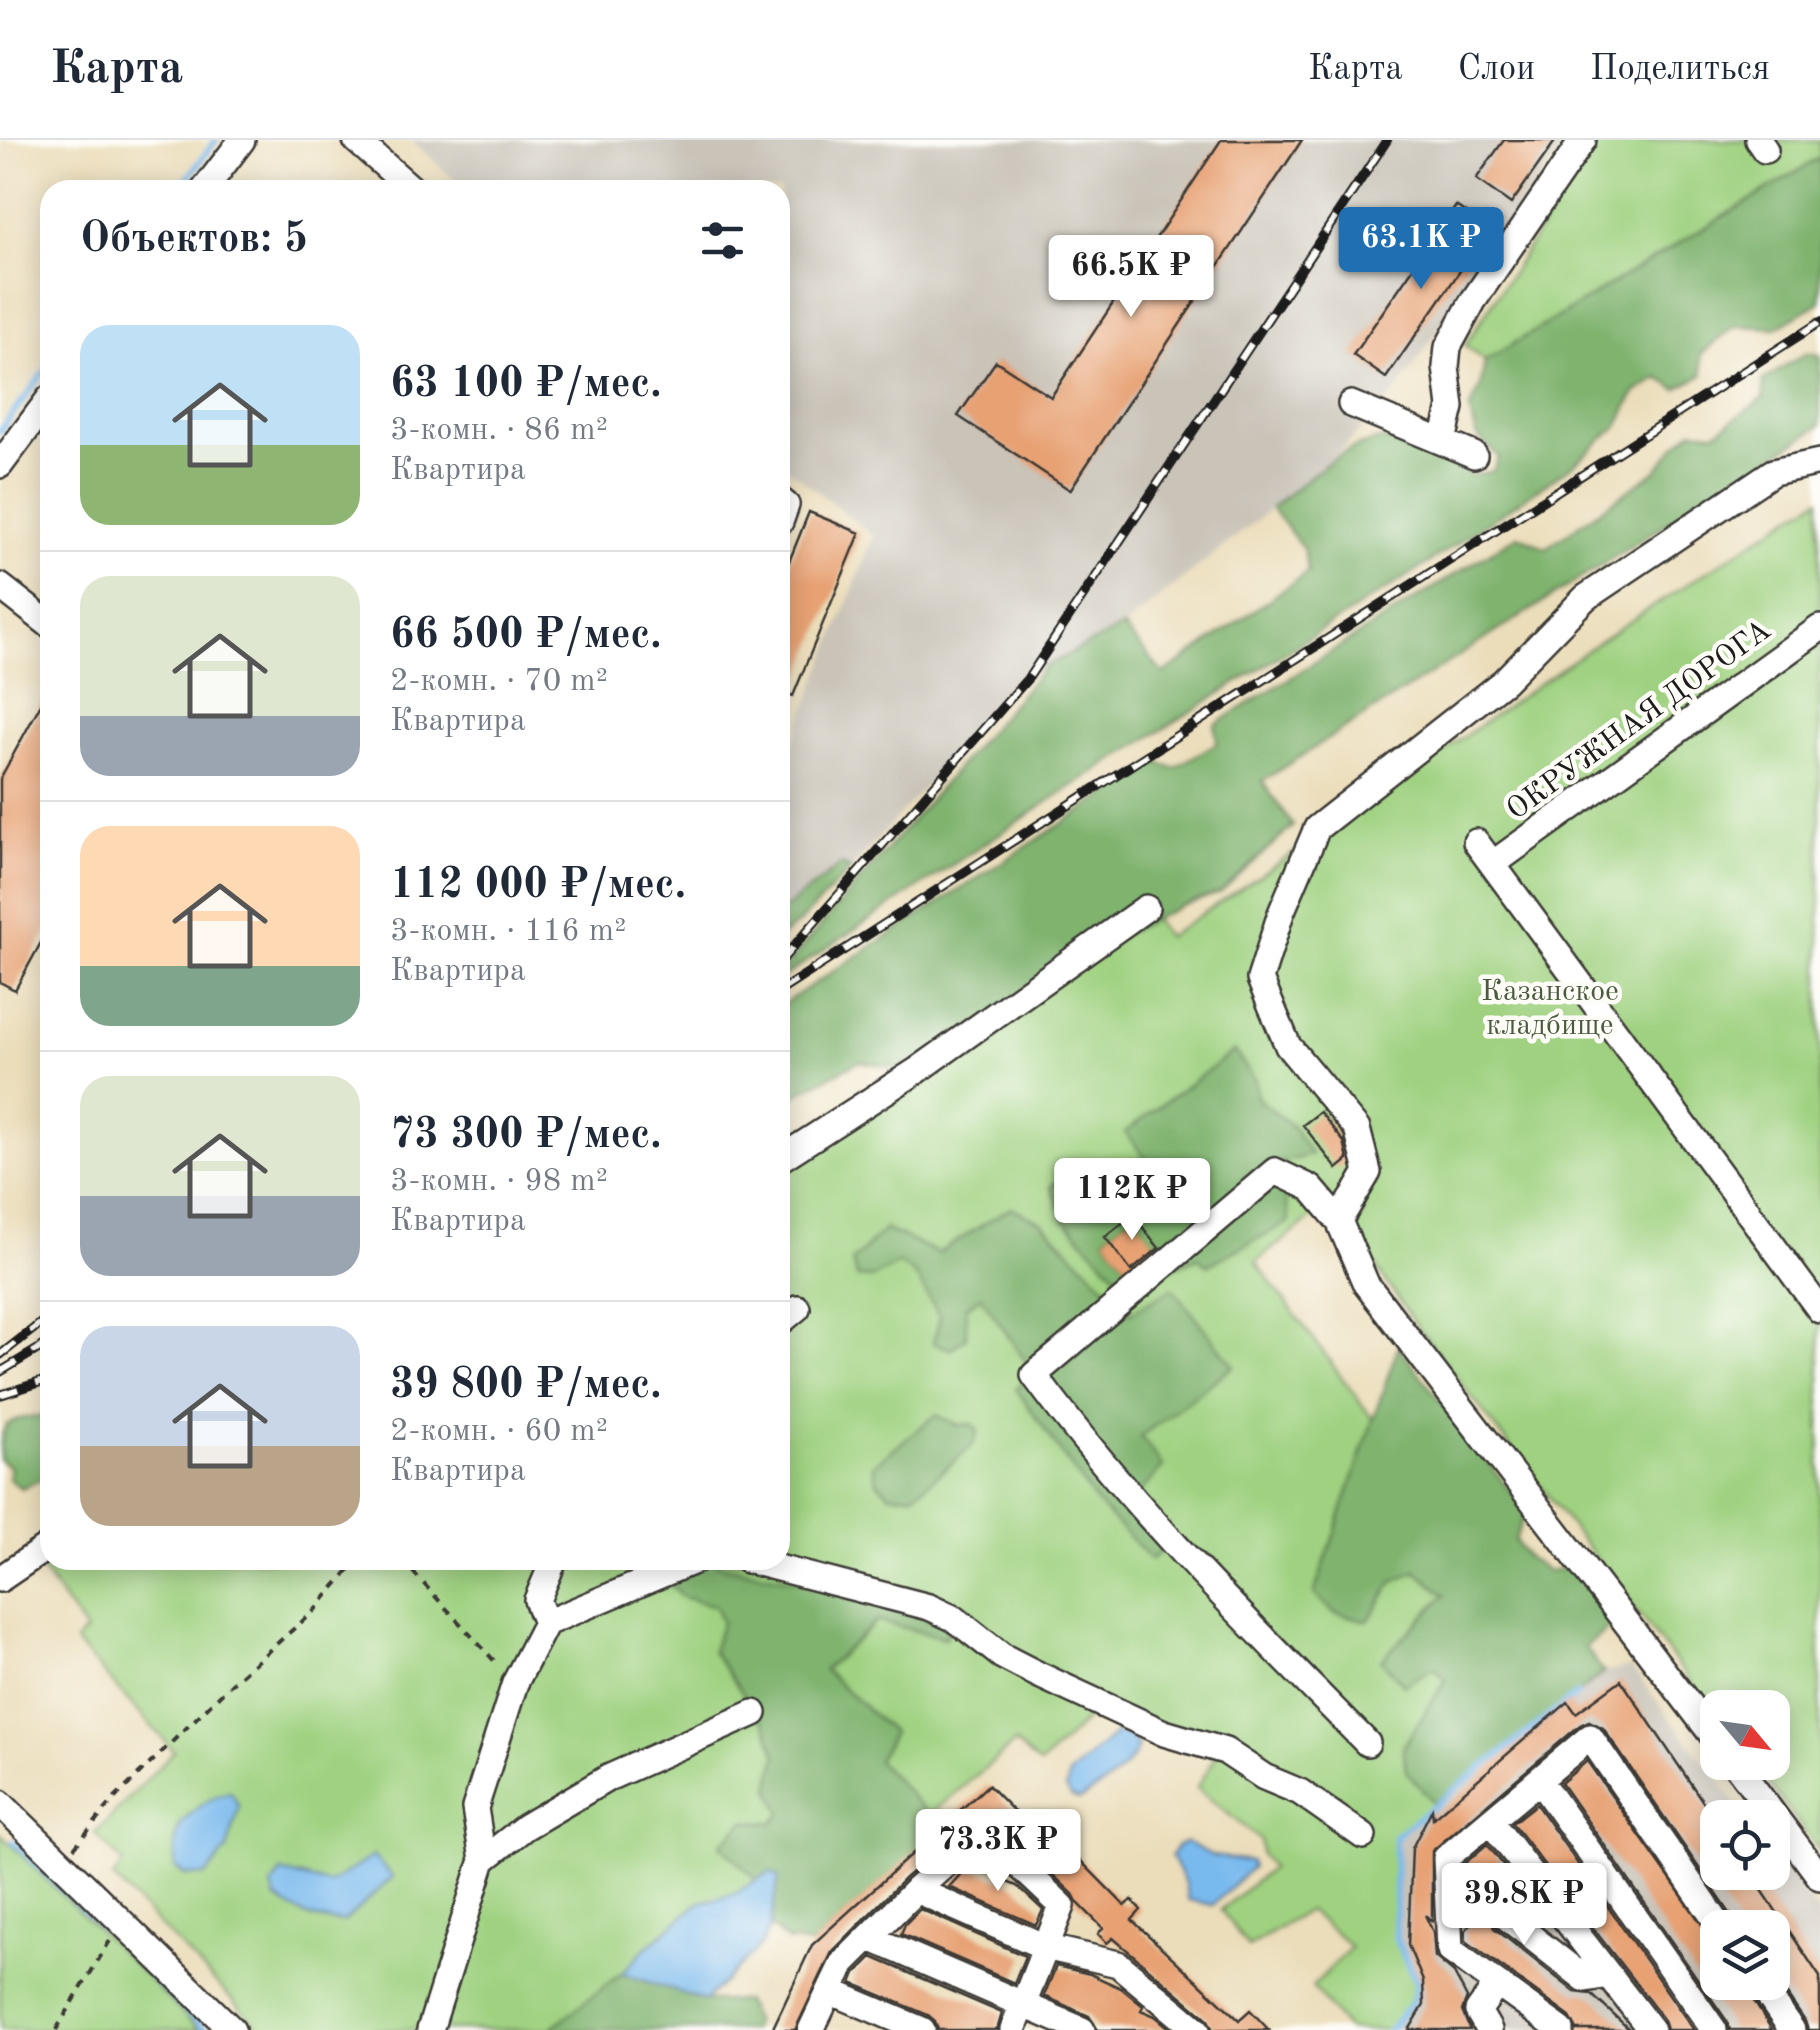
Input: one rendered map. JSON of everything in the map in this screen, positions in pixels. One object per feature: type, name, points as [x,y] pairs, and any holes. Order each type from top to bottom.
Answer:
[{"type":"street","points":[[212,180],[242,140]]},
{"type":"street","points":[[356,140],[402,180]]},
{"type":"street","points":[[1443,441],[1451,406],[1446,368],[1448,346],[1473,301],[1583,140]]},
{"type":"street","points":[[1351,404],[1474,455]]},
{"type":"street","points":[[0,465],[40,411]]},
{"type":"street","points":[[1339,1221],[1368,1172],[1356,1129],[1288,1046],[1260,978],[1281,913],[1317,828],[1504,681],[1585,598],[1774,472],[1820,462]]},
{"type":"street","points":[[0,586],[40,617]]},
{"type":"street","name":"ОКРУЖНАЯ ДОРОГА","points":[[1494,863],[1820,628]]},
{"type":"street","points":[[1476,842],[1820,1310]]},
{"type":"street","points":[[790,1152],[948,1049],[1146,908]]},
{"type":"street","points":[[1367,1743],[1138,1506],[1087,1448],[1034,1375],[1275,1171],[1311,1188],[1339,1221],[1366,1284],[1700,1719]]},
{"type":"street","points":[[0,1579],[40,1551]]},
{"type":"street","points":[[546,1623],[537,1600],[550,1570]]},
{"type":"street","points":[[430,2030],[483,1860],[475,1808],[515,1683],[532,1643],[546,1623],[672,1570]]},
{"type":"street","points":[[787,1570],[929,1606],[955,1620],[1002,1656],[1039,1675],[1164,1732],[1225,1750],[1264,1776],[1300,1792],[1363,1836]]},
{"type":"street","points":[[483,1860],[526,1827],[608,1778],[754,1713]]},
{"type":"street","points":[[1561,2030],[1450,1950],[1446,1858],[1590,1737],[1710,1910]]},
{"type":"street","points":[[1539,1780],[1714,2030]]},
{"type":"street","points":[[1747,1780],[1820,1877]]},
{"type":"street","points":[[0,1802],[232,2030]]},
{"type":"street","points":[[1490,1820],[1651,2030]]},
{"type":"street","points":[[811,2030],[843,1964],[916,1890],[983,1832],[1062,1906],[1013,2030]]},
{"type":"street","points":[[1535,1879],[1505,1916],[1585,1979],[1608,1975]]},
{"type":"street","points":[[916,1890],[1045,1947],[1118,1964],[1196,2030]]},
{"type":"street","points":[[870,1938],[1082,2030]]},
{"type":"street","points":[[1488,2030],[1478,2011],[1496,1986]]},
{"type":"street","points":[[830,1990],[922,2030]]},
{"type":"street","points":[[1771,2000],[1792,2030]]},
{"type":"path","points":[[62,1863],[115,1798],[232,1683],[314,1611],[349,1570]]},
{"type":"path","points":[[411,1570],[515,1683]]},
{"type":"path","points":[[56,2030],[122,1922]]},
{"type":"shaded area","points":[[411,140],[1567,140],[1397,391],[1333,459],[1123,627],[1022,678],[851,869],[841,865],[790,904],[790,750],[874,536],[790,470],[790,180],[455,180]]},
{"type":"shaded area","points":[[1631,1667],[1700,1757],[1700,1780],[1718,1780],[1733,1800],[1700,1800],[1700,1890],[1790,1890],[1790,1874],[1820,1914],[1820,2030],[1389,2030],[1413,2002],[1416,1983],[1396,1940],[1395,1836],[1604,1673]]},
{"type":"green space","points":[[1598,140],[1820,140],[1820,158],[1485,361],[1465,345]]},
{"type":"green space","points":[[1820,158],[1820,302],[1776,328],[1735,326],[1701,354],[1703,375],[1677,389],[1659,378],[1635,393],[1618,426],[1573,465],[1425,565],[1069,788],[790,972],[790,961],[1044,667],[1123,627],[1164,674],[1308,572],[1303,548],[1271,508],[1329,462],[1370,442],[1392,439],[1416,441],[1442,450],[1470,476],[1493,471],[1499,457],[1478,437],[1469,410],[1480,389],[1485,361]]},
{"type":"green space","points":[[1806,353],[1820,355],[1820,426],[1262,781],[1293,826],[1220,893],[1181,906],[1097,947],[926,1063],[897,1068],[859,1061],[790,1098],[790,1000],[1157,762],[1174,768],[1217,743],[1215,725],[1518,535],[1546,548],[1657,470],[1693,430],[1716,432],[1764,398],[1763,381]]},
{"type":"green space","name":"Казанское кладбище","points":[[1820,498],[1820,1852],[1790,1812],[1790,1800],[1781,1800],[1766,1780],[1790,1780],[1790,1690],[1700,1690],[1700,1694],[1411,1318],[1349,1228],[1364,1214],[1347,1190],[1256,1262],[1577,1694],[1395,1836],[1396,1940],[1417,1983],[1413,2001],[1389,2030],[1348,2030],[1312,1987],[1351,1947],[1308,1910],[1248,1947],[1221,1910],[1271,1868],[1261,1855],[1260,1840],[1197,1788],[1216,1756],[1098,1708],[1040,1765],[1015,1743],[800,1923],[779,1877],[770,1872],[734,1894],[699,1903],[622,1973],[549,2030],[262,2030],[113,1878],[123,1863],[95,1834],[174,1751],[75,1642],[86,1632],[42,1570],[790,1570],[790,1162],[1150,915],[1167,937],[1368,804],[1600,641]]},
{"type":"green space","points":[[841,865],[851,869],[790,930],[790,904]]},
{"type":"green space","points":[[1234,1051],[1255,1080],[1258,1099],[1293,1127],[1311,1155],[1280,1163],[1289,1222],[1208,1265],[1197,1257],[1173,1268],[1132,1215],[1105,1237],[1136,1277],[1124,1283],[1064,1219],[1051,1186],[1087,1162],[1113,1193],[1143,1195],[1163,1181],[1125,1132]]},
{"type":"green space","points":[[1011,1207],[1042,1222],[1131,1312],[1173,1288],[1234,1366],[1141,1436],[1163,1467],[1129,1504],[1168,1545],[1151,1560],[1095,1501],[1016,1389],[1033,1372],[981,1296],[966,1307],[966,1338],[950,1349],[933,1343],[940,1317],[916,1276],[899,1264],[872,1278],[857,1277],[852,1262],[885,1229],[938,1253]]},
{"type":"green space","points":[[1398,1346],[1526,1511],[1515,1540],[1527,1558],[1548,1571],[1571,1567],[1615,1623],[1585,1647],[1604,1673],[1434,1803],[1406,1771],[1403,1747],[1446,1680],[1434,1668],[1404,1685],[1381,1660],[1445,1595],[1416,1571],[1393,1582],[1368,1621],[1333,1612],[1314,1594]]},
{"type":"green space","points":[[936,1415],[957,1425],[973,1424],[978,1432],[972,1446],[914,1495],[890,1494],[877,1482],[873,1465]]},
{"type":"green space","points":[[40,1416],[40,1480],[21,1488],[9,1479],[9,1466],[0,1460],[5,1427],[17,1420]]},
{"type":"green space","points":[[658,1570],[743,1570],[799,1581],[949,1625],[945,1638],[877,1621],[824,1670],[893,1733],[877,1760],[943,1829],[812,1945],[787,1941],[770,1926],[779,1877],[770,1872],[757,1880],[720,1845],[745,1821],[772,1823],[782,1814],[770,1788],[777,1756],[766,1725],[712,1651],[722,1622],[715,1606],[682,1597]]},
{"type":"green space","points":[[0,1834],[200,2030],[0,2030]]},
{"type":"green space","points":[[622,1973],[705,2001],[745,2001],[754,2021],[752,2030],[549,2030]]},
{"type":"water","points":[[1117,1732],[1132,1738],[1138,1747],[1133,1756],[1097,1789],[1080,1800],[1071,1797],[1066,1789],[1069,1775]]},
{"type":"water","points":[[231,1792],[239,1807],[227,1850],[205,1876],[185,1875],[175,1868],[176,1838],[181,1825],[206,1803]]},
{"type":"water","points":[[1186,1842],[1213,1856],[1250,1861],[1252,1867],[1213,1905],[1188,1900],[1185,1883],[1171,1856],[1177,1846]]},
{"type":"water","points":[[373,1856],[393,1877],[344,1922],[308,1916],[275,1898],[272,1886],[281,1872],[329,1884]]},
{"type":"water","points":[[770,1872],[779,1877],[770,1926],[762,1944],[705,2001],[622,1973],[699,1903],[734,1894]]},
{"type":"building","points":[[1221,140],[1302,140],[1070,490],[958,416],[996,361],[1051,397]]},
{"type":"building","points":[[1504,140],[1556,140],[1511,204],[1476,179]]},
{"type":"building","points":[[1456,206],[1489,229],[1386,378],[1353,355]]},
{"type":"building","points":[[809,512],[860,533],[793,696],[790,695],[790,559]]},
{"type":"building","points":[[40,705],[40,944],[15,990],[0,982],[0,779]]},
{"type":"building","points":[[1320,1112],[1344,1142],[1348,1160],[1337,1169],[1303,1125]]},
{"type":"building","points":[[1133,1215],[1159,1248],[1131,1271],[1105,1237]]},
{"type":"building","points":[[1621,1680],[1702,1800],[1700,1869],[1603,1728],[1589,1721],[1580,1725],[1432,1851],[1432,1921],[1425,1915],[1433,1932],[1435,1957],[1454,1973],[1467,1998],[1462,2011],[1470,2030],[1409,2030],[1424,2005],[1423,1981],[1408,1945],[1412,1848],[1432,1809],[1433,1818],[1568,1702],[1576,1713]]},
{"type":"building","points":[[1587,1761],[1700,1921],[1700,1982],[1561,1783]]},
{"type":"building","points":[[988,1785],[1059,1857],[1068,1848],[1125,1906],[1132,1900],[1141,1910],[1132,1920],[1239,2020],[1250,2010],[1269,2030],[1213,2030],[1207,2018],[1113,1938],[1107,1943],[1098,1934],[1103,1928],[1073,1894],[994,1819],[980,1815],[905,1878],[832,1952],[795,2030],[772,2030],[812,1945]]},
{"type":"building","points":[[1536,1804],[1694,2030],[1667,2030],[1664,2020],[1512,1823]]},
{"type":"building","points":[[1487,1844],[1514,1879],[1489,1913],[1494,1928],[1575,1992],[1591,1994],[1630,2030],[1577,2030],[1570,2017],[1466,1941],[1465,1931],[1484,1908],[1463,1885],[1463,1865]]},
{"type":"building","points":[[968,1866],[1017,1886],[1043,1910],[1036,1925],[949,1887]]},
{"type":"building","points":[[1714,1890],[1762,1890],[1775,1910],[1728,1910]]},
{"type":"building","points":[[920,1909],[1025,1956],[1014,1983],[901,1934]]},
{"type":"building","points":[[1790,1932],[1820,1977],[1820,2030],[1808,2030],[1790,1999]]},
{"type":"building","points":[[872,1957],[1002,2013],[997,2030],[938,2030],[928,2015],[852,1983]]},
{"type":"building","points":[[1056,1966],[1090,1974],[1121,1988],[1143,2006],[1141,2010],[1172,2030],[1098,2030],[1089,2016],[1044,1996]]},
{"type":"building","points":[[1712,2000],[1753,2000],[1772,2030],[1730,2030]]},
{"type":"waterway","points":[[186,180],[216,140]]},
{"type":"waterway","points":[[0,431],[40,377]]},
{"type":"waterway","points":[[1389,2030],[1413,2001],[1417,1983],[1396,1940],[1395,1836],[1577,1694]]},
{"type":"waterway","points":[[13,1842],[103,1928]]},
{"type":"waterway","points":[[120,1945],[206,2030]]},
{"type":"railway","points":[[790,951],[1029,677],[1387,140]]},
{"type":"railway","points":[[790,985],[1820,322]]},
{"type":"railway","points":[[0,1355],[40,1324]]},
{"type":"railway","points":[[0,1372],[40,1348]]},
{"type":"railway","points":[[0,1395],[40,1382]]}]
